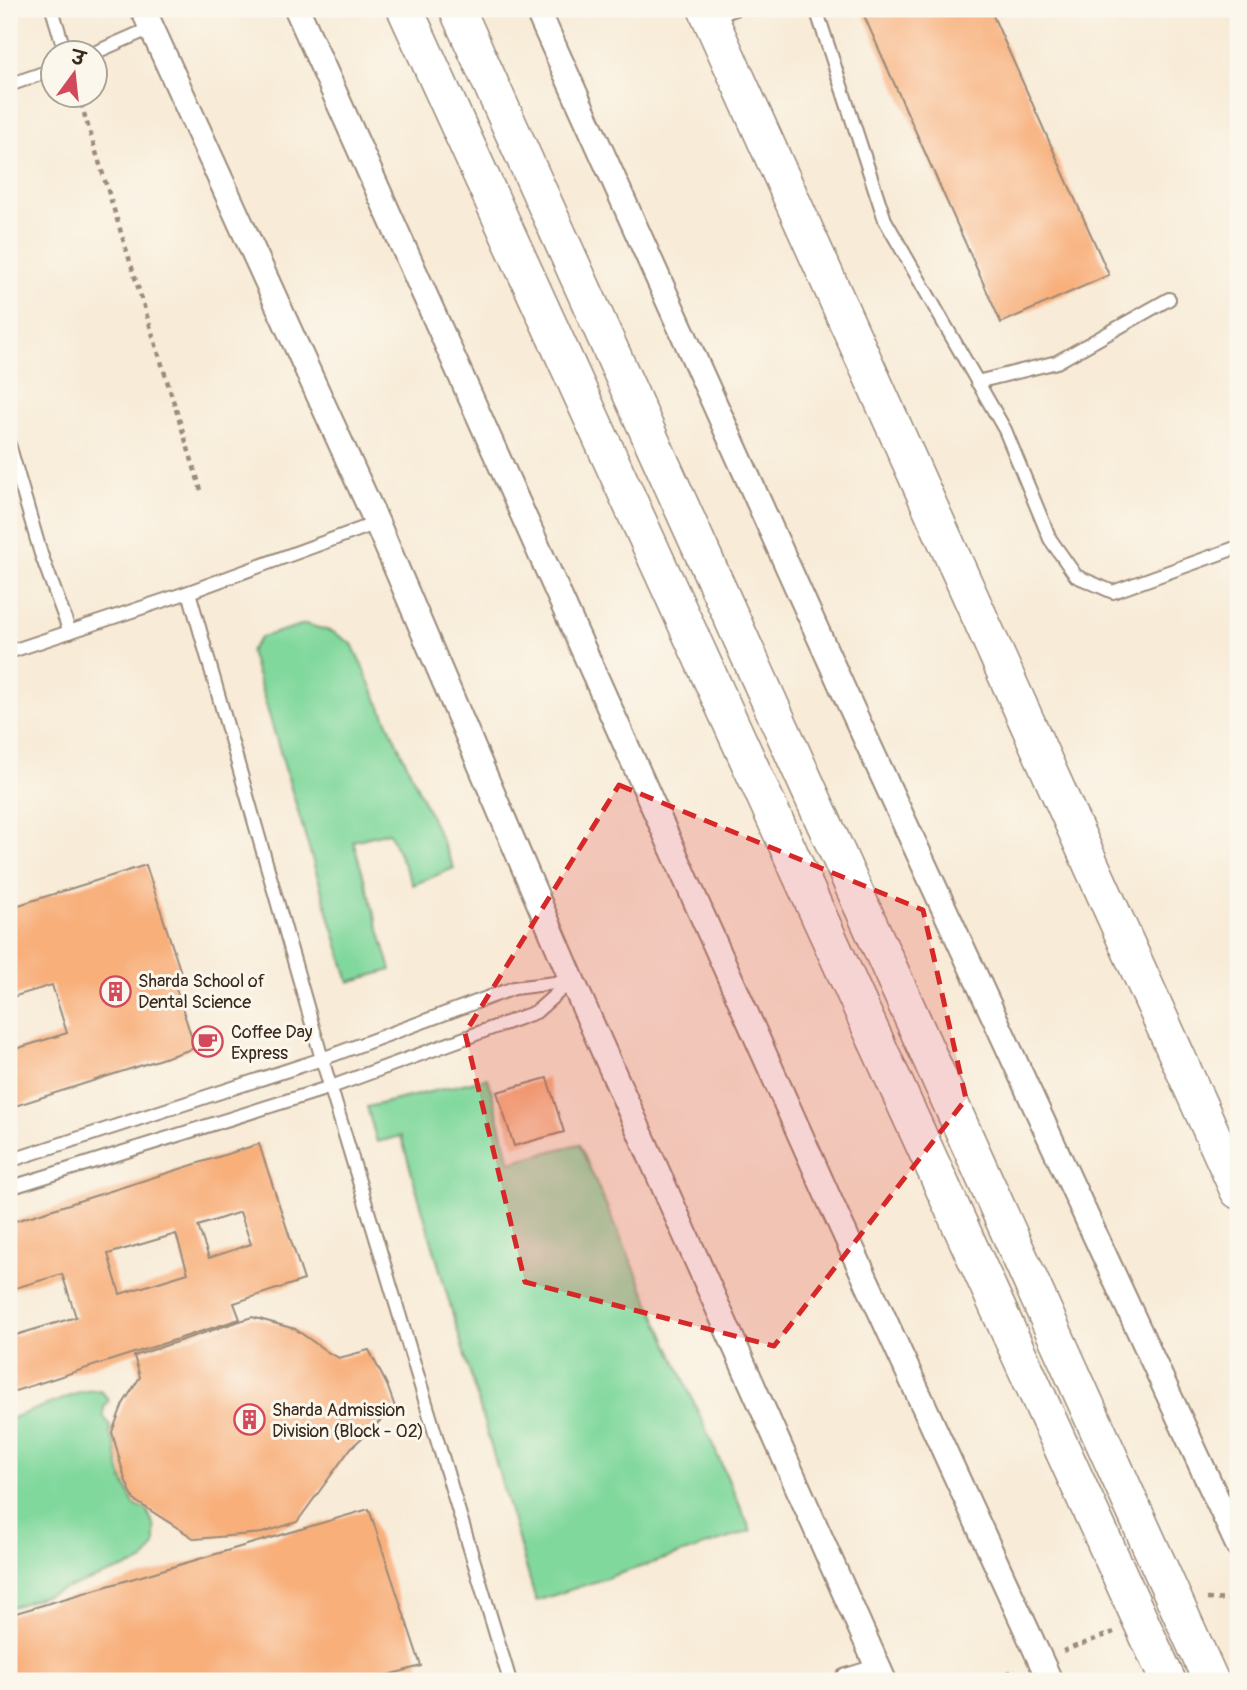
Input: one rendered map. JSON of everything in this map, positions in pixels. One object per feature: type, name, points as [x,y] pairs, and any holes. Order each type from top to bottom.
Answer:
[{"type":"street","points":[[297,9],[822,1185],[1050,1681]]},
{"type":"street","points":[[405,9],[1168,1681]]},
{"type":"street","points":[[457,9],[1211,1681]]},
{"type":"street","points":[[537,9],[852,709],[1238,1545]]},
{"type":"street","points":[[717,12],[1238,1191]]},
{"type":"street","points":[[147,18],[377,523],[572,981],[881,1676],[846,1681]]},
{"type":"lane","points":[[52,9],[61,38]]},
{"type":"lane","points":[[816,9],[885,220],[1005,430],[1050,539],[1076,576],[1113,592],[1238,547]]},
{"type":"lane","points":[[108,44],[147,18]]},
{"type":"lane","points":[[9,85],[38,75]]},
{"type":"lane","points":[[977,382],[1057,362],[1169,299]]},
{"type":"lane","points":[[9,444],[41,554],[70,632]]},
{"type":"lane","points":[[9,652],[188,592],[377,523]]},
{"type":"lane","points":[[188,592],[322,1059],[510,1681]]},
{"type":"lane","points":[[9,1161],[322,1059],[514,988],[572,981]]},
{"type":"lane","points":[[9,1188],[331,1087],[536,1012],[572,981]]},
{"type":"path","points":[[82,108],[201,490]]},
{"type":"highlighted area","points":[[619,785],[923,910],[966,1099],[774,1346],[525,1282],[465,1033]]},
{"type":"green space","points":[[305,624],[333,632],[352,644],[454,868],[413,885],[389,832],[353,841],[391,970],[349,982],[250,651],[261,637]]},
{"type":"green space","points":[[488,1078],[510,1162],[579,1144],[751,1531],[536,1601],[401,1136],[377,1142],[367,1107]]},
{"type":"green space","points":[[94,1390],[102,1392],[109,1400],[104,1407],[104,1417],[110,1425],[120,1472],[134,1505],[147,1510],[155,1528],[155,1546],[143,1562],[9,1608],[9,1419]]},
{"type":"building","points":[[861,9],[990,9],[1109,275],[1001,323]]},
{"type":"building","name":"Sharda School of Dental Science","points":[[146,865],[183,979],[174,982],[195,1048],[9,1108],[9,1051],[67,1033],[52,985],[9,998],[9,908]]},
{"type":"building","points":[[547,1078],[564,1132],[514,1146],[497,1092]]},
{"type":"building","points":[[259,1144],[304,1280],[234,1303],[240,1319],[9,1393],[9,1337],[76,1317],[62,1274],[9,1290],[9,1223]],"holes":[[[240,1212],[251,1244],[209,1258],[198,1226]],[[176,1234],[188,1273],[120,1294],[108,1254]]]},
{"type":"building","name":"Sharda Admission Division (Block - 02)","points":[[252,1317],[295,1329],[339,1358],[369,1350],[395,1407],[351,1448],[297,1522],[262,1533],[195,1539],[134,1500],[112,1432],[123,1404],[140,1377],[134,1356]]},
{"type":"building","points":[[369,1509],[421,1666],[367,1681],[9,1681],[9,1615]]},
{"type":"place","name":"Sharda School of Dental Science","points":[[115,991]]},
{"type":"place","name":"Coffee Day Express","points":[[208,1042]]},
{"type":"place","name":"Sharda Admission Division (Block - 02)","points":[[249,1420]]}]
